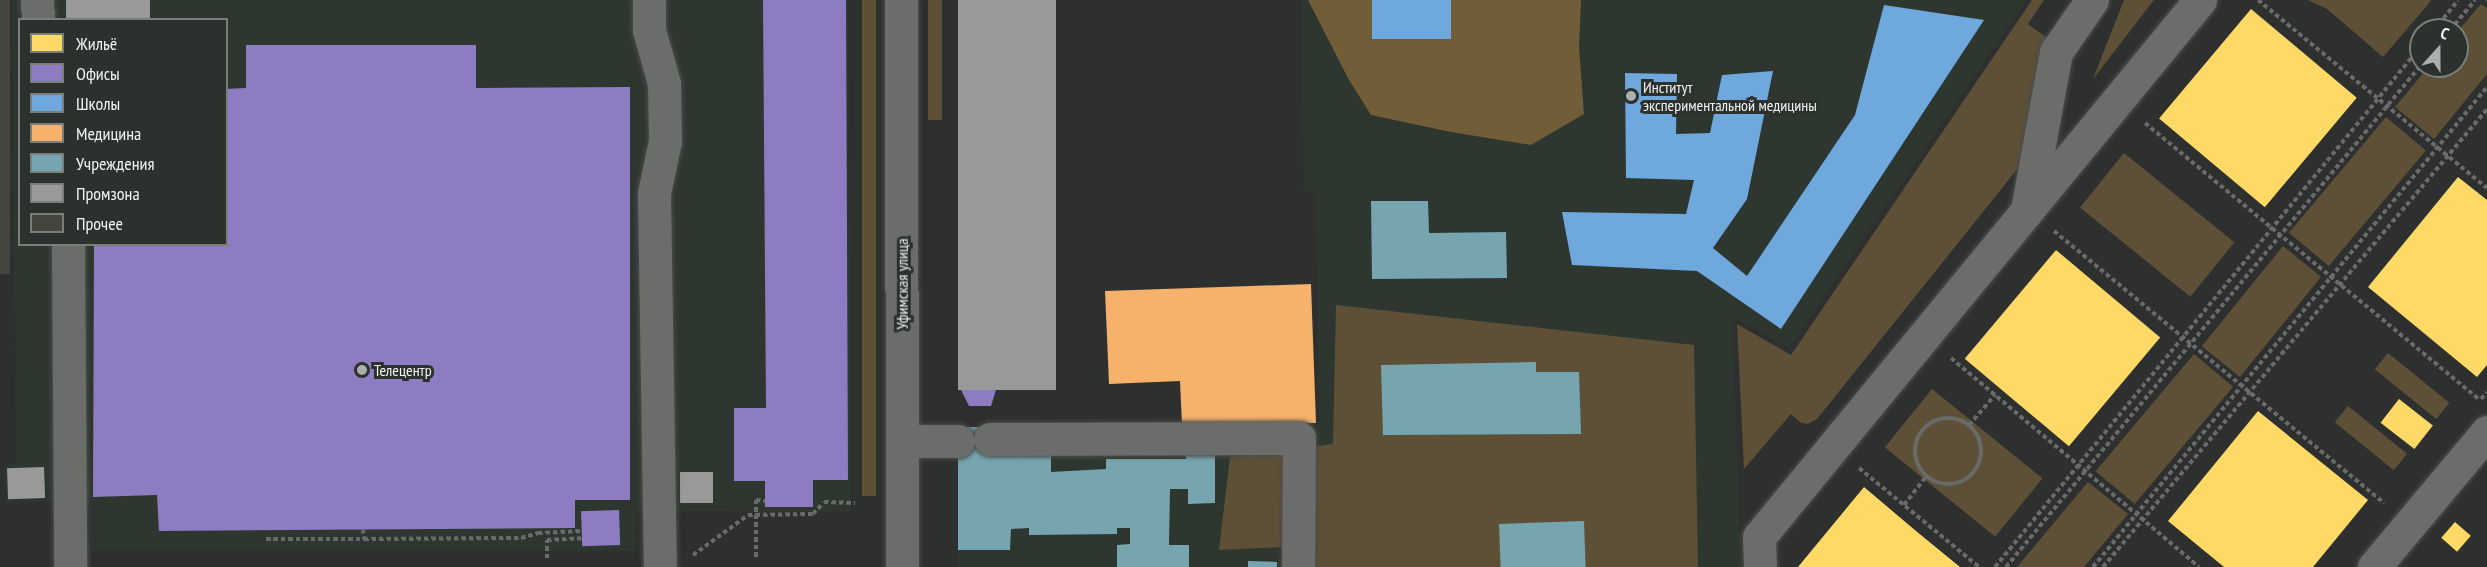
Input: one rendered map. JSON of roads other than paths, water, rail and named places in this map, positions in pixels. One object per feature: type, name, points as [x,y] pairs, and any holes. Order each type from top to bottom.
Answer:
[{"type":"street","points":[[38,0],[38,18]]},
{"type":"street","points":[[649,0],[649,30],[664,83],[665,141],[654,193],[675,562]]},
{"type":"street","name":"Уфимская улица","points":[[901,0],[902,567]]},
{"type":"street","points":[[2039,220],[2056,52],[2091,0]]},
{"type":"street","points":[[1760,567],[1759,537],[2039,220],[2200,0]]},
{"type":"street","points":[[68,246],[70,567]]},
{"type":"street","points":[[2374,567],[2487,432]]},
{"type":"street","points":[[902,441],[1299,438],[1298,567]]},
{"type":"place","name":"Институт экспериментальной медицины","points":[[1631,96]]},
{"type":"place","name":"Телецентр","points":[[362,370]]}]
